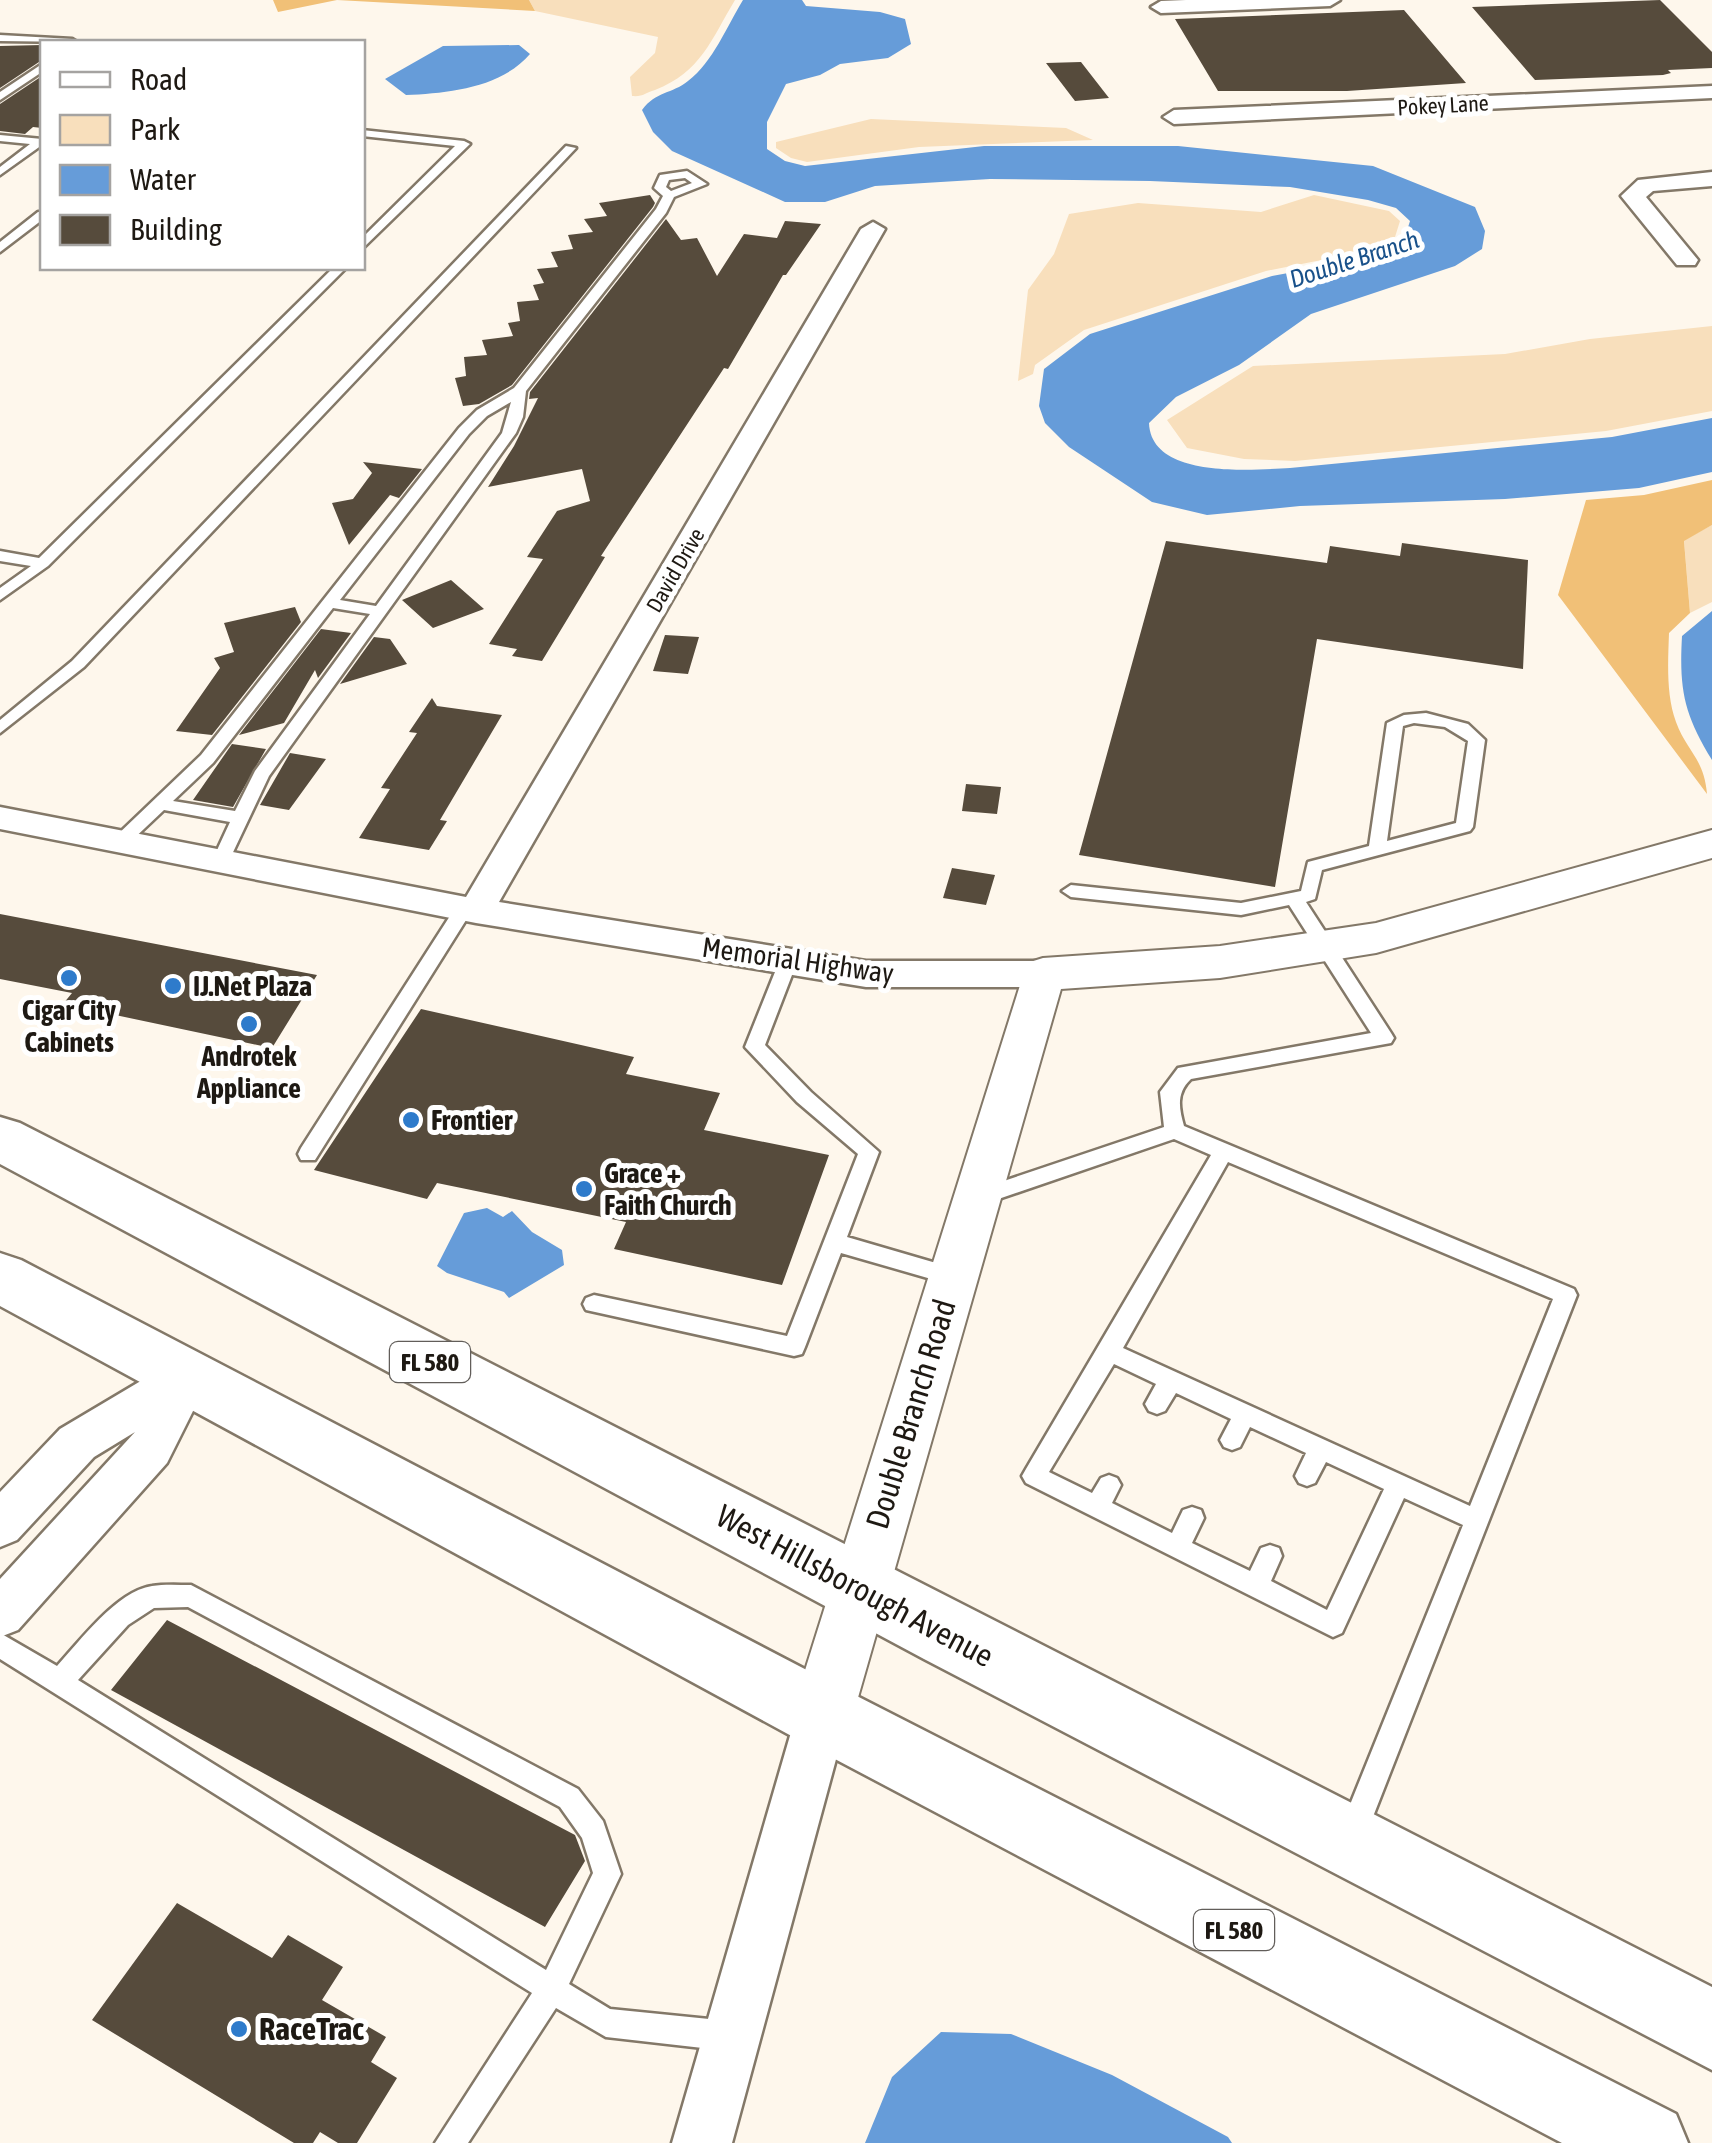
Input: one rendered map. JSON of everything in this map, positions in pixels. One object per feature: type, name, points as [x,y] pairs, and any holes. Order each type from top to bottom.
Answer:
[{"type":"main road","name":"West Hillsborough Avenue","points":[[0,1138],[1712,2030]]},
{"type":"main road","name":"FL 580","points":[[0,1277],[822,1716],[1647,2143]]},
{"type":"street","points":[[1162,7],[1330,0]]},
{"type":"street","name":"Pokey Lane","points":[[1174,117],[1712,92]]},
{"type":"street","points":[[1686,260],[1633,196],[1646,185],[1712,179]]},
{"type":"street","name":"David Drive","points":[[470,910],[873,229]]},
{"type":"street","name":"Memorial Highway","points":[[0,818],[470,910],[866,974],[1042,974],[1220,962],[1376,938],[1701,848]]},
{"type":"street","name":"Double Branch Road","points":[[702,2143],[858,1588],[1042,974]]},
{"type":"street","points":[[0,1525],[77,1443],[187,1377]]},
{"type":"street","points":[[0,1614],[150,1449],[187,1377]]},
{"type":"lane","points":[[0,38],[40,40]]},
{"type":"lane","points":[[0,97],[40,69]]},
{"type":"lane","points":[[365,133],[464,144],[365,242]]},
{"type":"lane","points":[[0,138],[40,142]]},
{"type":"lane","points":[[0,172],[40,143]]},
{"type":"lane","points":[[0,728],[78,664],[570,148]]},
{"type":"lane","points":[[221,861],[261,775],[380,611],[457,471],[482,413],[519,391],[662,210],[669,195]]},
{"type":"lane","points":[[0,248],[40,217]]},
{"type":"lane","points":[[0,595],[43,563],[338,270]]},
{"type":"lane","points":[[121,842],[207,759],[330,603],[457,471],[509,434],[519,391]]},
{"type":"lane","points":[[0,556],[43,563]]},
{"type":"lane","points":[[330,603],[380,611]]},
{"type":"lane","points":[[1072,891],[1240,908],[1310,895],[1314,866],[1376,850],[1464,827],[1477,740],[1474,733],[1466,727],[1411,717],[1396,723],[1376,850]]},
{"type":"lane","points":[[160,804],[242,818]]},
{"type":"lane","points":[[1175,1131],[1166,1101],[1173,1082],[1186,1072],[1384,1038],[1294,898]]},
{"type":"lane","points":[[308,1154],[470,910]]},
{"type":"lane","points":[[594,1304],[794,1347],[870,1152],[804,1097],[755,1046],[788,962]]},
{"type":"lane","points":[[977,1198],[1175,1131],[1566,1295],[1348,1843]]},
{"type":"lane","points":[[1223,1153],[1034,1476],[1103,1496],[1178,1548],[1333,1625],[1398,1484]]},
{"type":"lane","points":[[834,1242],[952,1276]]},
{"type":"lane","points":[[1109,1352],[1476,1520]]},
{"type":"lane","points":[[1157,1404],[1171,1380]]},
{"type":"lane","points":[[1232,1440],[1245,1414]]},
{"type":"lane","points":[[1307,1476],[1320,1449]]},
{"type":"lane","points":[[1178,1548],[1192,1518]]},
{"type":"lane","points":[[1256,1586],[1270,1556]]},
{"type":"lane","points":[[58,1682],[120,1617],[150,1597],[191,1596],[569,1798],[593,1831],[607,1874],[552,1989],[450,2143]]},
{"type":"lane","points":[[0,1645],[606,2023],[732,2036]]},
{"type":"green space","points":[[529,0],[735,0],[711,41],[684,74],[671,83],[632,96],[630,77],[655,53],[658,37],[535,11]]},
{"type":"green space","points":[[871,119],[1066,128],[1093,140],[919,147],[807,162],[776,148],[776,142]]},
{"type":"green space","points":[[1314,195],[1389,211],[1400,221],[1395,237],[1367,251],[1266,271],[1084,330],[1035,365],[1033,374],[1018,381],[1028,290],[1054,254],[1069,214],[1138,203],[1261,212]]},
{"type":"green space","points":[[1712,326],[1712,411],[1606,431],[1295,461],[1244,459],[1187,448],[1167,420],[1253,366],[1505,354],[1590,339]]},
{"type":"green space","points":[[1712,525],[1712,602],[1690,613],[1684,540]]},
{"type":"shaded area","points":[[273,0],[337,0],[278,12]]},
{"type":"shaded area","points":[[337,0],[529,0],[535,11]]},
{"type":"shaded area","points":[[1712,480],[1712,525],[1684,541],[1690,613],[1669,633],[1668,655],[1673,712],[1699,763],[1707,794],[1558,595],[1586,500],[1644,495]]},
{"type":"water","points":[[743,0],[802,0],[806,6],[880,12],[905,19],[911,44],[888,58],[840,64],[820,75],[786,84],[767,122],[767,149],[785,161],[805,166],[984,146],[1178,146],[1373,166],[1475,207],[1485,231],[1482,249],[1455,266],[1311,314],[1239,365],[1176,397],[1149,423],[1154,441],[1166,454],[1206,467],[1290,468],[1612,437],[1712,418],[1712,472],[1639,488],[1505,499],[1300,506],[1207,515],[1152,502],[1069,447],[1045,423],[1039,406],[1044,369],[1090,334],[1272,276],[1364,259],[1404,240],[1410,221],[1396,208],[1368,200],[1290,187],[1150,181],[990,179],[875,186],[825,202],[785,202],[672,151],[653,132],[642,110],[697,73]]},
{"type":"water","points":[[519,45],[530,54],[518,65],[473,86],[406,95],[385,79],[443,46]]},
{"type":"water","points":[[1712,611],[1712,760],[1685,701],[1681,655],[1682,636]]},
{"type":"water","points":[[487,1208],[503,1217],[512,1211],[532,1232],[562,1250],[564,1265],[509,1298],[504,1292],[437,1266],[464,1213]]},
{"type":"water","points":[[941,2032],[1011,2034],[1112,2075],[1228,2137],[1232,2143],[865,2143],[892,2077]]},
{"type":"building","points":[[1660,0],[1712,52],[1712,68],[1668,70],[1671,73],[1663,75],[1535,80],[1472,7]]},
{"type":"building","points":[[1404,10],[1466,83],[1347,91],[1218,91],[1175,19]]},
{"type":"building","points":[[40,45],[40,61],[0,88],[0,46]]},
{"type":"building","points":[[1081,62],[1109,98],[1075,101],[1046,63]]},
{"type":"building","points":[[40,77],[40,128],[33,127],[25,134],[0,131],[0,104]]},
{"type":"building","points":[[650,195],[653,207],[512,385],[479,404],[463,406],[455,378],[466,376],[464,357],[487,355],[482,340],[513,336],[508,323],[520,321],[517,302],[539,300],[533,285],[544,283],[537,269],[558,267],[551,252],[573,249],[568,235],[593,232],[584,219],[607,216],[599,203]]},
{"type":"building","points":[[666,219],[681,240],[697,238],[717,276],[744,234],[777,238],[785,221],[821,224],[783,275],[728,369],[724,368],[601,556],[605,557],[542,661],[512,656],[517,649],[489,644],[543,559],[527,557],[557,511],[590,501],[582,469],[488,487],[538,398],[529,399],[530,392]]},
{"type":"building","points":[[363,462],[422,469],[399,498],[390,495],[349,545],[332,503],[353,499],[372,473]]},
{"type":"building","points":[[1166,541],[1327,563],[1330,546],[1400,556],[1402,543],[1528,560],[1523,669],[1317,639],[1275,887],[1079,855]]},
{"type":"building","points":[[451,580],[484,609],[433,628],[402,600]]},
{"type":"building","points":[[295,607],[301,622],[212,735],[176,731],[220,668],[214,658],[234,652],[224,623]]},
{"type":"building","points":[[321,629],[351,633],[318,678],[315,670],[284,723],[239,735]]},
{"type":"building","points":[[665,635],[699,637],[688,674],[653,671]]},
{"type":"building","points":[[374,637],[390,639],[407,664],[340,684]]},
{"type":"building","points":[[432,698],[437,706],[502,715],[440,820],[447,821],[429,850],[359,838],[390,789],[381,788],[417,733],[409,732]]},
{"type":"building","points":[[232,744],[266,749],[233,807],[193,800]]},
{"type":"building","points":[[290,753],[326,759],[289,810],[260,805]]},
{"type":"building","points":[[966,784],[1001,787],[997,814],[962,811]]},
{"type":"building","points":[[952,868],[995,875],[986,905],[943,898]]},
{"type":"building","name":"IJ.Net Plaza","points":[[0,914],[317,975],[272,1048],[63,1004],[72,993],[0,979]]},
{"type":"building","points":[[421,1009],[634,1057],[626,1074],[720,1093],[704,1130],[829,1155],[782,1285],[614,1249],[626,1222],[437,1183],[427,1199],[314,1170]]},
{"type":"building","points":[[167,1620],[575,1835],[585,1861],[545,1927],[111,1690]]},
{"type":"building","name":"RaceTrac","points":[[177,1903],[272,1958],[288,1935],[343,1967],[322,2000],[386,2037],[371,2062],[397,2078],[357,2143],[338,2143],[320,2132],[313,2143],[294,2143],[92,2020]]},
{"type":"place","name":"Cigar City Cabinets","points":[[69,978]]},
{"type":"place","name":"IJ.Net Plaza","points":[[173,986]]},
{"type":"place","name":"Androtek Appliance","points":[[249,1024]]},
{"type":"place","name":"Frontier","points":[[411,1120]]},
{"type":"place","name":"Grace + Faith Church","points":[[584,1189]]},
{"type":"place","name":"RaceTrac","points":[[239,2029]]},
{"type":"water label","name":"Double Branch","points":[[1354,259]]}]
